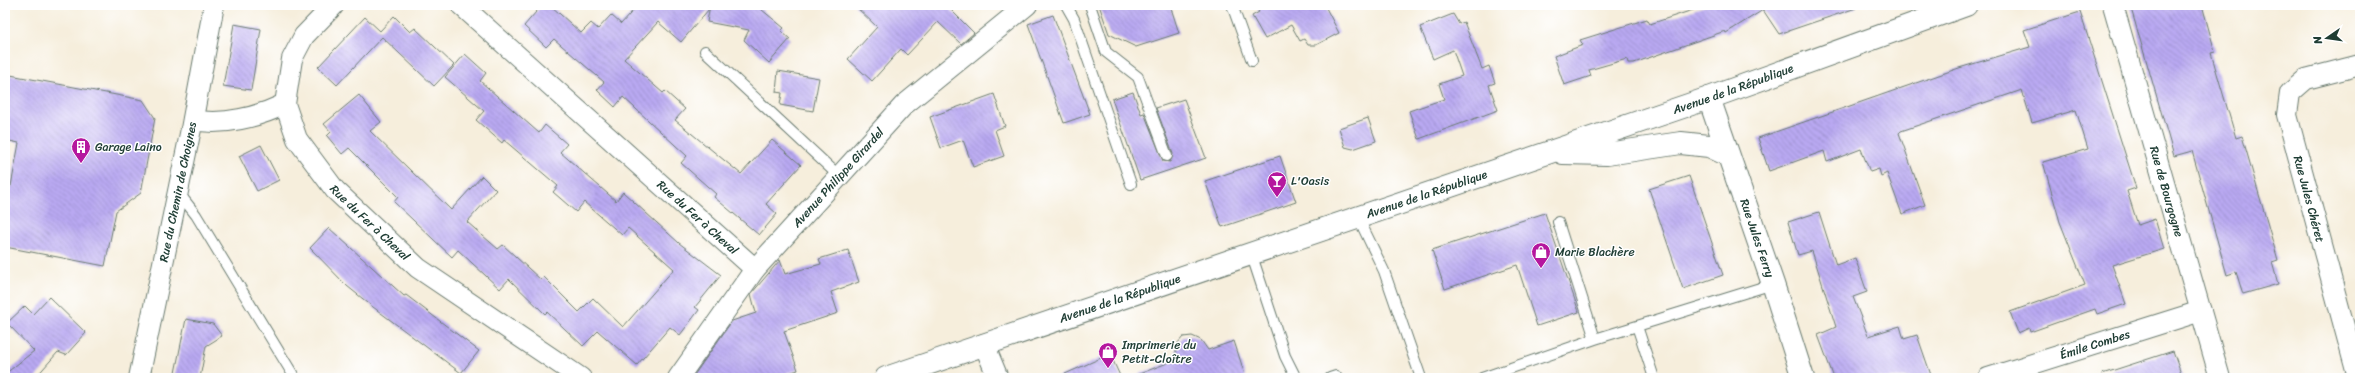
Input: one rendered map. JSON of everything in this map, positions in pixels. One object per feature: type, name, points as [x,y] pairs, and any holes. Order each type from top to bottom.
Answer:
[{"type":"main road","name":"Avenue de la République","points":[[886,378],[1709,98],[1958,6]]},
{"type":"main road","name":"Rue Jules Ferry","points":[[1709,98],[1773,284],[1802,378]]},
{"type":"main road","points":[[1548,153],[1607,154],[1681,143],[1709,146],[1728,155]]},
{"type":"street","name":"Rue du Chemin de Choignes","points":[[139,378],[193,120],[214,5]]},
{"type":"street","name":"Rue du Fer à Cheval","points":[[334,5],[304,36],[292,59],[285,104],[297,139],[335,190],[418,268],[581,378]]},
{"type":"street","name":"Rue du Fer à Cheval","points":[[461,5],[755,269]]},
{"type":"street","name":"Avenue Philippe Girardel","points":[[678,378],[755,269],[904,105],[1027,5]]},
{"type":"street","name":"Rue de Bourgogne","points":[[2113,5],[2220,378]]},
{"type":"street","name":"Rue Jules Chéret","points":[[2358,378],[2287,115],[2290,93],[2306,79],[2360,65]]},
{"type":"street","points":[[193,120],[204,122],[264,114],[285,104]]},
{"type":"street","name":"Émile Combes","points":[[1988,378],[2201,311]]},
{"type":"street","points":[[984,344],[998,378]]},
{"type":"lane","points":[[1066,5],[1074,19],[1131,184]]},
{"type":"lane","points":[[1090,5],[1106,52],[1142,79],[1167,156]]},
{"type":"lane","points":[[1232,5],[1252,61]]},
{"type":"lane","points":[[705,52],[839,176]]},
{"type":"lane","points":[[178,192],[196,215],[295,378]]},
{"type":"lane","points":[[1358,217],[1384,271],[1421,378]]},
{"type":"lane","points":[[1558,222],[1595,339]]},
{"type":"lane","points":[[1251,253],[1285,356],[1296,378]]},
{"type":"lane","points":[[1482,378],[1595,339],[1773,284]]},
{"type":"lane","points":[[1637,326],[1654,378]]},
{"type":"building","points":[[542,5],[550,5],[581,33],[591,23],[598,29],[611,15],[621,24],[638,5],[691,5],[709,9],[681,42],[658,22],[624,59],[663,93],[665,91],[685,109],[675,120],[741,174],[772,140],[801,165],[766,204],[777,214],[759,235],[714,197],[716,194],[681,163],[687,156],[623,97],[615,107],[597,90],[604,82],[554,39],[546,47],[524,26]]},
{"type":"building","points":[[710,5],[756,5],[784,28],[781,31],[790,39],[769,63],[744,40],[749,30],[707,22]]},
{"type":"building","points":[[854,5],[954,5],[950,9],[974,33],[961,44],[938,22],[907,55],[901,49],[872,81],[848,59],[877,27]]},
{"type":"building","points":[[1099,5],[1170,5],[1179,33],[1136,47],[1109,34]]},
{"type":"building","points":[[1255,5],[1327,5],[1325,6],[1339,33],[1316,45],[1308,45],[1304,39],[1300,41],[1291,25],[1265,39],[1252,16],[1259,12]]},
{"type":"building","points":[[1708,5],[1855,5],[1856,8],[1779,34],[1763,10],[1726,33],[1725,31],[1634,63],[1628,63],[1627,59],[1589,70],[1591,76],[1564,85],[1554,56],[1583,45],[1580,40],[1647,19],[1650,24]]},
{"type":"building","points":[[2130,5],[2202,5],[2215,52],[2211,53],[2236,138],[2242,136],[2278,260],[2272,262],[2278,284],[2243,294],[2236,272],[2227,275],[2192,151],[2174,156]]},
{"type":"building","points":[[2080,12],[2136,188],[2127,191],[2138,225],[2155,219],[2164,249],[2112,265],[2126,304],[2097,314],[2095,309],[2030,332],[2029,328],[2018,333],[2010,312],[2085,285],[2060,222],[2043,162],[2088,149],[2076,110],[2032,123],[2022,90],[1901,131],[1899,133],[1925,205],[1902,214],[1887,173],[1881,176],[1879,169],[1870,172],[1861,149],[1827,162],[1824,151],[1769,171],[1758,138],[1959,68],[2030,47],[2024,30]]},
{"type":"building","points":[[1453,14],[1459,24],[1464,22],[1482,69],[1489,66],[1495,83],[1489,85],[1498,110],[1419,139],[1409,111],[1444,99],[1439,84],[1462,76],[1453,50],[1433,59],[1420,27]]},
{"type":"building","points":[[1053,15],[1090,114],[1064,123],[1028,24]]},
{"type":"building","points":[[394,16],[410,32],[415,28],[454,65],[434,86],[382,37],[337,85],[318,67],[365,17],[380,31]]},
{"type":"building","points":[[234,24],[261,29],[251,90],[223,86]]},
{"type":"building","points":[[465,54],[486,73],[480,81],[539,133],[545,125],[567,144],[560,152],[616,201],[623,192],[679,243],[721,275],[695,307],[699,310],[680,335],[670,327],[637,365],[598,331],[583,346],[547,312],[545,314],[509,279],[500,289],[458,250],[452,257],[394,202],[398,197],[349,148],[342,154],[327,136],[331,132],[324,124],[359,95],[381,122],[370,131],[451,210],[482,176],[496,190],[467,222],[498,249],[503,245],[541,280],[544,277],[579,312],[593,298],[623,327],[674,269],[628,228],[622,235],[584,202],[576,212],[553,192],[558,186],[504,140],[502,143],[476,120],[484,111],[445,77]]},
{"type":"building","points":[[778,71],[819,78],[813,111],[780,105],[782,93],[776,92]]},
{"type":"building","name":"Garage Laino","points":[[5,74],[143,100],[155,118],[141,193],[116,211],[105,266],[5,247],[5,185],[11,186],[19,143],[5,140]]},
{"type":"building","points":[[1133,92],[1141,114],[1144,113],[1163,161],[1170,162],[1173,154],[1156,108],[1184,99],[1206,158],[1140,180],[1112,99]]},
{"type":"building","points":[[994,94],[1005,126],[995,130],[1004,156],[973,167],[963,140],[941,148],[930,117]]},
{"type":"building","points":[[1368,118],[1376,141],[1353,149],[1345,147],[1339,128]]},
{"type":"building","points":[[261,145],[279,180],[257,191],[239,156]]},
{"type":"building","points":[[1280,156],[1296,202],[1222,227],[1205,181]]},
{"type":"building","points":[[1689,176],[1723,275],[1683,289],[1649,189]]},
{"type":"building","points":[[1819,212],[1836,265],[1855,258],[1867,292],[1853,297],[1868,336],[1900,326],[1904,339],[1917,335],[1932,378],[1834,378],[1818,335],[1836,327],[1812,251],[1798,255],[1788,222]]},
{"type":"building","points":[[1545,213],[1579,312],[1537,326],[1517,265],[1445,289],[1432,250]]},
{"type":"building","points":[[329,228],[404,296],[406,295],[479,351],[461,373],[347,286],[310,248]]},
{"type":"building","points":[[848,250],[859,282],[831,292],[838,313],[784,331],[798,370],[774,378],[692,378],[732,321],[756,313],[751,294],[780,260],[785,274],[821,264],[819,259]]},
{"type":"building","points":[[49,297],[86,333],[66,355],[58,352],[35,378],[5,378],[5,374],[34,351],[7,323],[25,306],[33,314]]},
{"type":"building","points":[[186,319],[213,324],[222,336],[206,346],[200,378],[174,378]]},
{"type":"building","points":[[1192,336],[1201,340],[1208,350],[1234,341],[1246,378],[1134,378],[1134,376],[1175,360],[1177,344],[1183,337]]},
{"type":"building","points":[[2173,351],[2183,378],[2103,378],[2102,374]]},
{"type":"building","points":[[1110,354],[1121,378],[1056,378]]},
{"type":"place","name":"Garage Laino","points":[[81,164]]},
{"type":"place","name":"L'Oasis","points":[[1277,198]]},
{"type":"place","name":"Marie Blachère","points":[[1541,269]]},
{"type":"place","name":"Imprimerie du Petit-Cloître","points":[[1108,369]]}]
